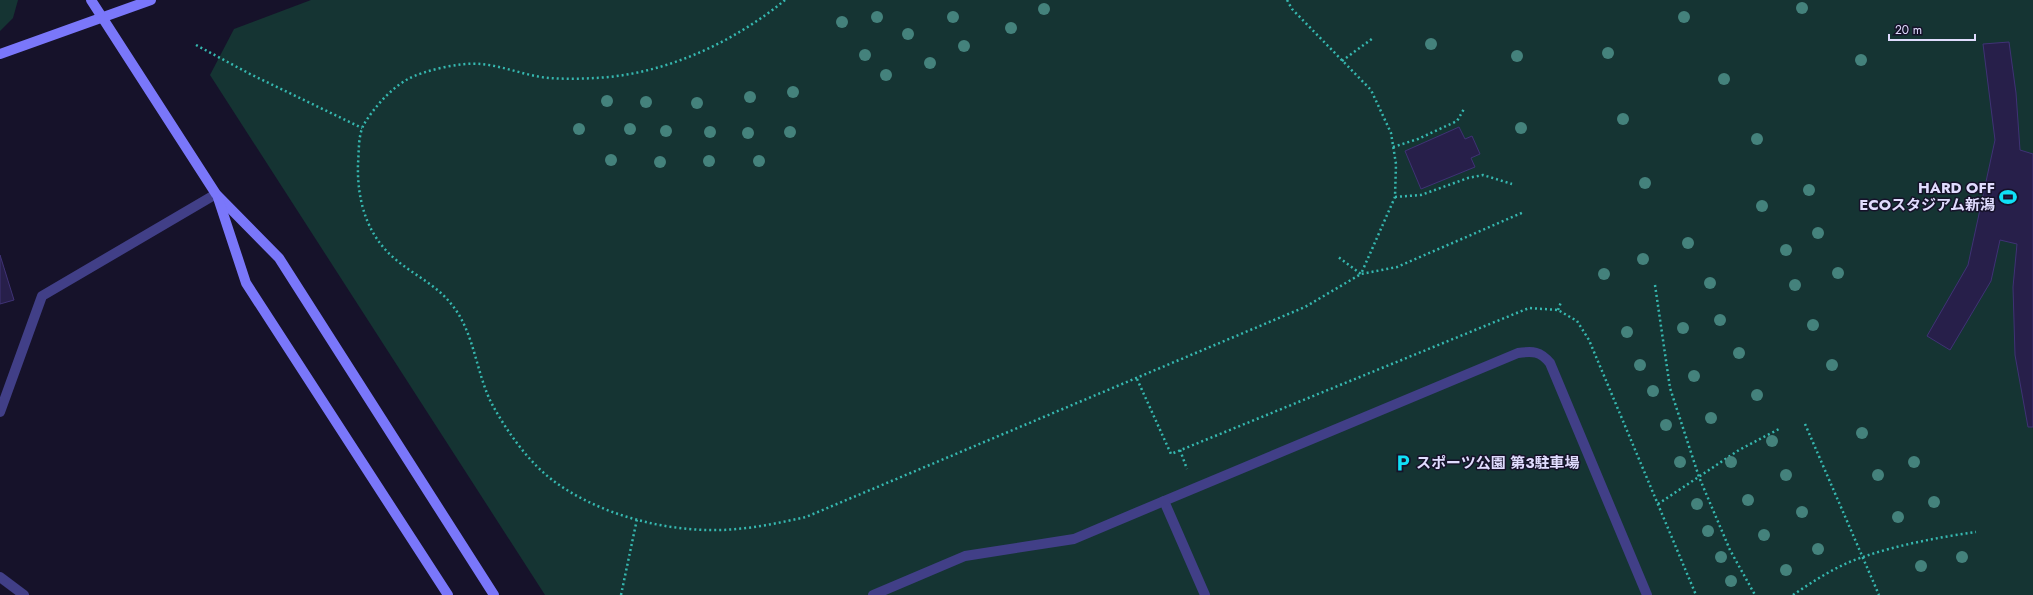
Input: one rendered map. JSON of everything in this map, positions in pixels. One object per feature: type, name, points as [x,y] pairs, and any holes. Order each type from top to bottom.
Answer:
[{"type":"street","points":[[82,0],[103,17]]},
{"type":"street","points":[[91,0],[216,194],[280,258],[494,595]]},
{"type":"street","points":[[0,54],[150,0]]},
{"type":"street","points":[[0,412],[42,296],[216,194]]},
{"type":"street","points":[[216,194],[246,283],[448,595]]},
{"type":"street","points":[[873,595],[966,556],[1074,539],[1511,356],[1531,351],[1543,355],[1550,363],[1647,595]]},
{"type":"street","points":[[1164,501],[1205,595]]},
{"type":"street","points":[[0,576],[24,595]]},
{"type":"path","points":[[785,0],[751,24],[702,52],[669,64],[636,73],[595,78],[548,78],[480,64],[448,66],[408,79],[382,100],[362,128],[358,182],[361,205],[370,226],[394,258],[444,294],[458,311],[484,384],[505,426],[538,466],[554,481],[579,497],[605,509],[637,519],[670,526],[708,530],[742,528],[806,517],[1305,307],[1360,274],[1397,267],[1524,212]]},
{"type":"path","points":[[1287,0],[1292,9],[1371,90],[1391,133],[1396,164],[1395,197],[1360,274]]},
{"type":"path","points":[[1342,61],[1373,38]]},
{"type":"path","points":[[196,45],[250,74],[362,128]]},
{"type":"path","points":[[1393,147],[1418,139],[1457,121],[1464,109]]},
{"type":"path","points":[[1395,197],[1421,195],[1483,174],[1512,184]]},
{"type":"path","points":[[1337,256],[1360,274]]},
{"type":"path","points":[[1655,286],[1670,388],[1699,477],[1730,550],[1755,595]]},
{"type":"path","points":[[1558,310],[1562,302]]},
{"type":"path","points":[[1137,379],[1171,454],[1529,308],[1558,310],[1577,321],[1590,340],[1696,595]]},
{"type":"path","points":[[1805,424],[1879,595]]},
{"type":"path","points":[[1658,504],[1739,450],[1779,429]]},
{"type":"path","points":[[622,595],[637,519]]},
{"type":"path","points":[[1793,595],[1817,579],[1862,557],[1939,537],[1976,532]]},
{"type":"green space","points":[[0,0],[18,0],[13,18],[0,31]]},
{"type":"green space","points":[[311,0],[2033,0],[2033,595],[545,595],[210,75],[234,29]]},
{"type":"building","name":"HARD OFF ECOスタジアム新潟","points":[[2009,42],[2016,93],[2020,150],[2033,154],[2033,427],[2028,427],[2015,355],[2013,287],[2017,244],[2000,240],[1991,281],[1950,350],[1927,336],[1968,265],[1995,140],[1983,44]]},
{"type":"building","points":[[1459,127],[1465,139],[1472,136],[1480,154],[1471,158],[1475,167],[1421,189],[1405,151]]},
{"type":"building","points":[[0,255],[14,300],[0,304]]},
{"type":"place","name":"HARD OFF ECOスタジアム新潟","points":[[2008,197]]},
{"type":"place","name":"スポーツ公園 第3駐車場","points":[[1403,463]]}]
